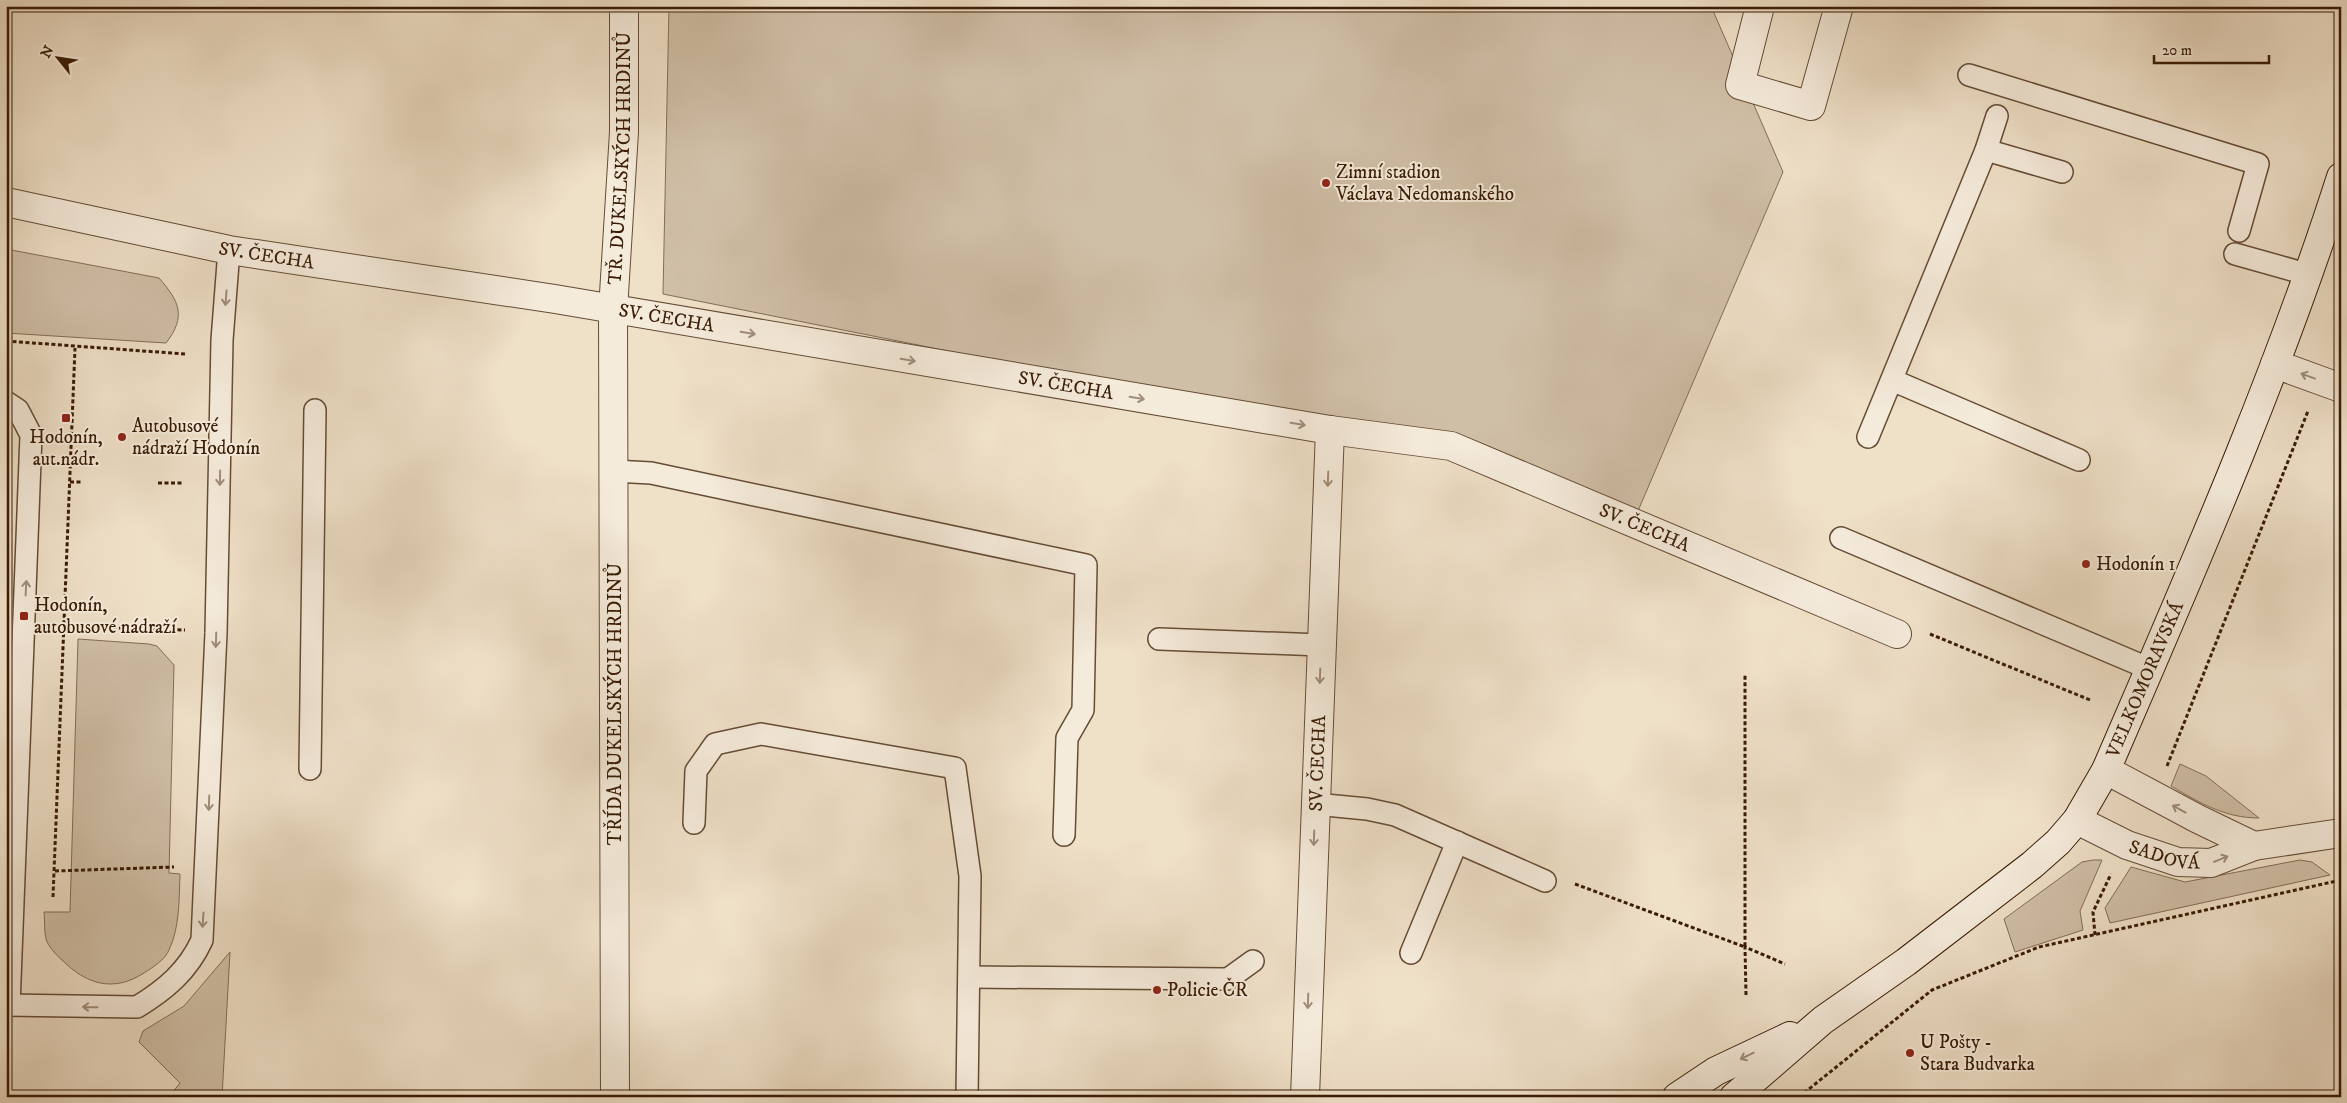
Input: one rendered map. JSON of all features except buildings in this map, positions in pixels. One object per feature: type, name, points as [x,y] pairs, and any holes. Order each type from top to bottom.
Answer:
[{"type":"street","name":"TŘ. DUKELSKÝCH HRDINŮ","points":[[613,310],[624,140],[624,6]]},
{"type":"street","points":[[1760,6],[1740,84],[1811,106],[1840,6]]},
{"type":"street","name":"VELKOMORAVSKÁ","points":[[1734,1097],[1822,1020],[1906,962],[2032,865],[2058,842],[2077,820],[2106,770],[2150,669],[2275,364],[2310,274],[2341,178]]},
{"type":"street","name":"SV. ČECHA","points":[[6,202],[229,250],[613,310],[1330,430],[1451,446],[1897,634]]},
{"type":"street","name":"TŘÍDA DUKELSKÝCH HRDINŮ","points":[[613,310],[615,1097]]},
{"type":"street","points":[[2275,364],[2331,384]]},
{"type":"street","name":"SV. ČECHA","points":[[1305,1097],[1330,430]]},
{"type":"street","name":"SADOVÁ","points":[[2106,770],[2198,819],[2254,846]]},
{"type":"street","name":"SADOVÁ","points":[[2077,820],[2126,845],[2178,862],[2211,864],[2254,846],[2341,833]]},
{"type":"street","name":"VELKOMORAVSKÁ","points":[[1677,1097],[1716,1071],[1822,1020]]},
{"type":"lane","points":[[1969,75],[2258,164],[2239,231]]},
{"type":"lane","points":[[1868,437],[1986,150],[1997,116]]},
{"type":"lane","points":[[1986,150],[2062,172]]},
{"type":"lane","points":[[6,402],[18,410],[31,435],[8,1006],[137,1007],[170,984],[193,960],[202,940],[216,633],[222,340],[229,250]]},
{"type":"lane","points":[[2235,254],[2310,274]]},
{"type":"lane","points":[[1892,380],[2079,460]]},
{"type":"lane","points":[[310,769],[315,410]]},
{"type":"lane","points":[[614,471],[651,473],[1086,565],[1082,710],[1067,738],[1064,835]]},
{"type":"lane","points":[[1841,538],[2150,669]]},
{"type":"lane","points":[[1159,639],[1321,645]]},
{"type":"lane","points":[[694,823],[696,771],[715,744],[761,734],[956,768],[970,876],[967,1097]]},
{"type":"lane","points":[[1315,804],[1367,809],[1395,815],[1545,881]]},
{"type":"lane","points":[[1411,953],[1457,842]]},
{"type":"lane","points":[[969,977],[1228,979],[1253,961]]},
{"type":"path","points":[[6,341],[75,348],[185,354]]},
{"type":"path","points":[[54,897],[75,348]]},
{"type":"path","points":[[2165,772],[2331,384]]},
{"type":"path","points":[[70,482],[83,482]]},
{"type":"path","points":[[158,483],[184,483]]},
{"type":"path","points":[[24,624],[216,633]]},
{"type":"path","points":[[1897,634],[1906,638],[1925,632],[2090,700]]},
{"type":"path","points":[[1746,675],[1746,995]]},
{"type":"path","points":[[55,871],[176,867]]},
{"type":"path","points":[[2095,934],[2093,912],[2112,872]]},
{"type":"path","points":[[1545,881],[1559,878],[1745,947],[1785,964]]},
{"type":"path","points":[[1799,1097],[1932,990],[2039,947],[2341,880]]},
{"type":"shaded area","points":[[669,6],[1711,6],[1783,172],[1635,518],[1453,438],[1233,408],[663,294]]},
{"type":"shaded area","points":[[6,249],[159,278],[176,302],[178,309],[177,325],[166,343],[6,333]]},
{"type":"shaded area","points":[[78,639],[157,646],[174,665],[169,873],[180,874],[175,932],[165,957],[144,973],[121,983],[100,983],[81,975],[57,956],[50,947],[45,933],[44,912],[70,912]]},
{"type":"shaded area","points":[[2180,764],[2206,776],[2259,818],[2235,815],[2213,808],[2171,786]]},
{"type":"shaded area","points":[[2102,860],[2080,911],[2083,930],[2015,952],[2004,919],[2082,862]]},
{"type":"shaded area","points":[[2300,860],[2312,862],[2330,875],[2110,923],[2105,908],[2131,867],[2185,882]]},
{"type":"shaded area","points":[[230,952],[222,1097],[169,1097],[180,1083],[139,1042],[143,1031],[184,1006]]},
{"type":"place","name":"Zimní stadion Václava Nedomanského","points":[[1326,183]]},
{"type":"place","name":"Hodonín, aut.nádr.","points":[[66,418]]},
{"type":"place","name":"Autobusové nádraží Hodonín","points":[[122,437]]},
{"type":"place","name":"Hodonín 1","points":[[2086,564]]},
{"type":"place","name":"Hodonín, autobusové nádraží","points":[[24,616]]},
{"type":"place","name":"Policie ČR","points":[[1157,990]]},
{"type":"place","name":"U Pošty - Stara Budvarka","points":[[1910,1053]]}]
